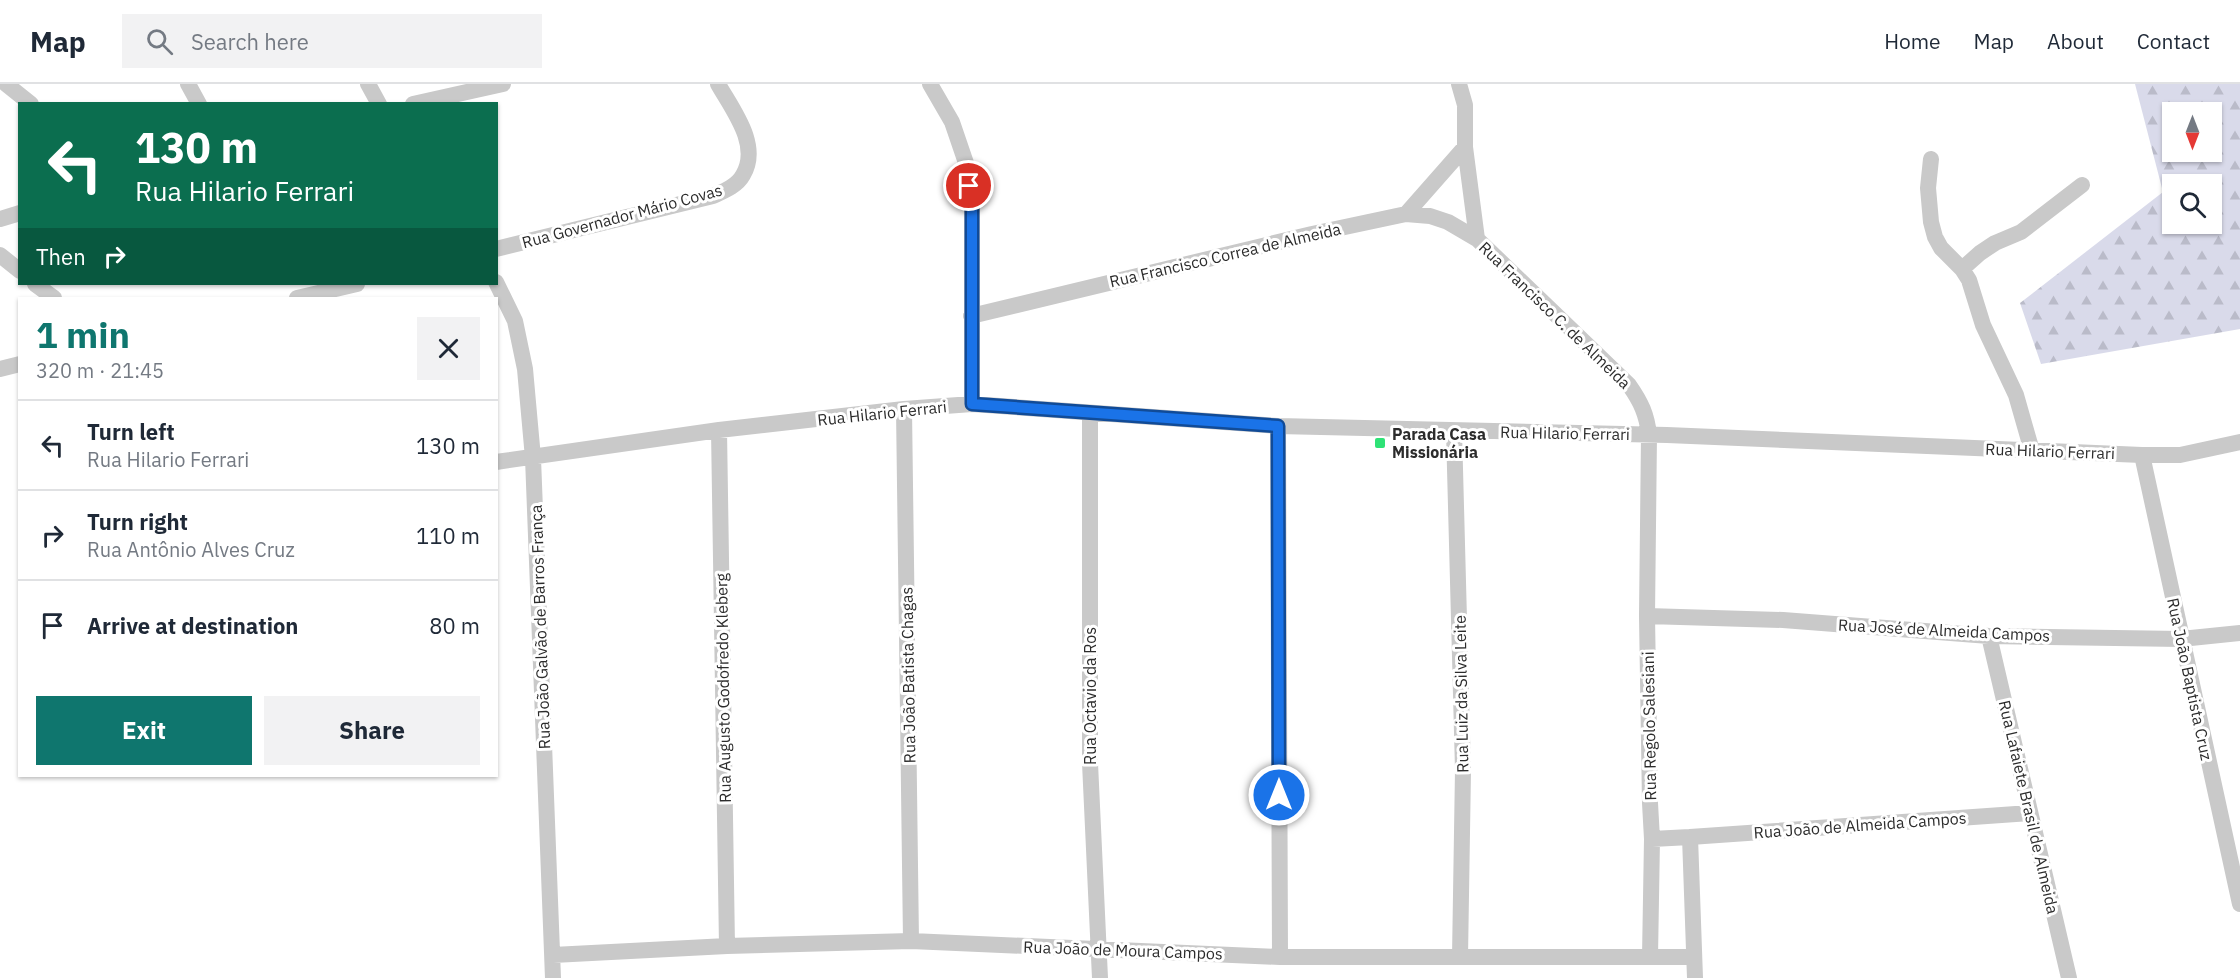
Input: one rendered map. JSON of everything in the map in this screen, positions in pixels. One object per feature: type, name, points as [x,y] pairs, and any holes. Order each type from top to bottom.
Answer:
[{"type":"street","points":[[6,84],[29,102]]},
{"type":"street","points":[[188,84],[198,102]]},
{"type":"street","points":[[368,84],[378,102]]},
{"type":"street","points":[[422,102],[503,84]]},
{"type":"street","name":"Rua Governador Mário Covas","points":[[498,249],[713,196],[732,187],[744,175],[749,155],[746,134],[718,84]]},
{"type":"street","points":[[930,84],[952,122],[966,163],[972,208],[972,404]]},
{"type":"street","name":"Rua Francisco C. de Almeida","points":[[1460,84],[1465,105],[1465,147],[1477,239],[1629,385],[1640,400],[1647,416],[1649,435]]},
{"type":"street","points":[[1406,214],[1465,147]]},
{"type":"street","points":[[1931,159],[1928,188],[1931,222],[1935,237],[1941,248],[1962,269],[1972,289],[1983,325],[2016,395],[2032,451]]},
{"type":"street","points":[[1962,269],[1995,243],[2021,232],[2082,185]]},
{"type":"street","points":[[0,219],[18,214]]},
{"type":"street","name":"Rua Francisco Correa de Almeida","points":[[971,316],[1312,234],[1406,214],[1430,216],[1448,222],[1477,239]]},
{"type":"street","points":[[0,255],[18,269]]},
{"type":"street","points":[[36,285],[53,297]]},
{"type":"street","points":[[301,297],[353,285]]},
{"type":"street","name":"Rua João Galvão de Barros França","points":[[497,285],[515,321],[523,359],[533,458],[553,978]]},
{"type":"street","points":[[0,369],[18,364]]},
{"type":"street","name":"Rua Hilario Ferrari","points":[[498,462],[719,430],[904,409],[972,404],[1278,426],[1649,435],[2142,455],[2180,455],[2240,442]]},
{"type":"street","name":"Rua João Batista Chagas","points":[[904,409],[911,941]]},
{"type":"street","name":"Rua Octavio da Ros","points":[[1090,413],[1090,763],[1100,978]]},
{"type":"street","points":[[1278,426],[1280,957]]},
{"type":"street","name":"Rua Augusto Godofredo Kleberg","points":[[719,430],[727,946]]},
{"type":"street","name":"Rua Luiz da Silva Leite","points":[[1454,431],[1463,770],[1460,957]]},
{"type":"street","name":"Rua Regolo Salesiani","points":[[1649,435],[1647,616],[1652,839],[1650,957]]},
{"type":"street","name":"Rua João Baptista Cruz","points":[[2142,455],[2240,904]]},
{"type":"street","name":"Rua José de Almeida Campos","points":[[1647,616],[1794,621],[1989,636],[2181,639],[2240,633]]},
{"type":"street","name":"Rua Lafaiete Brasil de Almeida","points":[[1989,636],[2069,978]]},
{"type":"street","name":"Rua João de Almeida Campos","points":[[1690,837],[2030,813]]},
{"type":"street","points":[[1652,839],[1690,837],[1695,978]]},
{"type":"street","name":"Rua João de Moura Campos","points":[[553,955],[727,946],[911,941],[1280,957],[1694,957]]},
{"type":"green space","points":[[2135,84],[2240,84],[2240,329],[2041,364],[2020,303],[2162,193],[2162,234],[2222,234],[2222,174],[2162,174],[2162,188]]},
{"type":"place","name":"Parada Casa Missionária","points":[[1380,443]]},
{"type":"route","points":[[969,186],[972,208],[972,404],[1278,426],[1279,795]]}]
